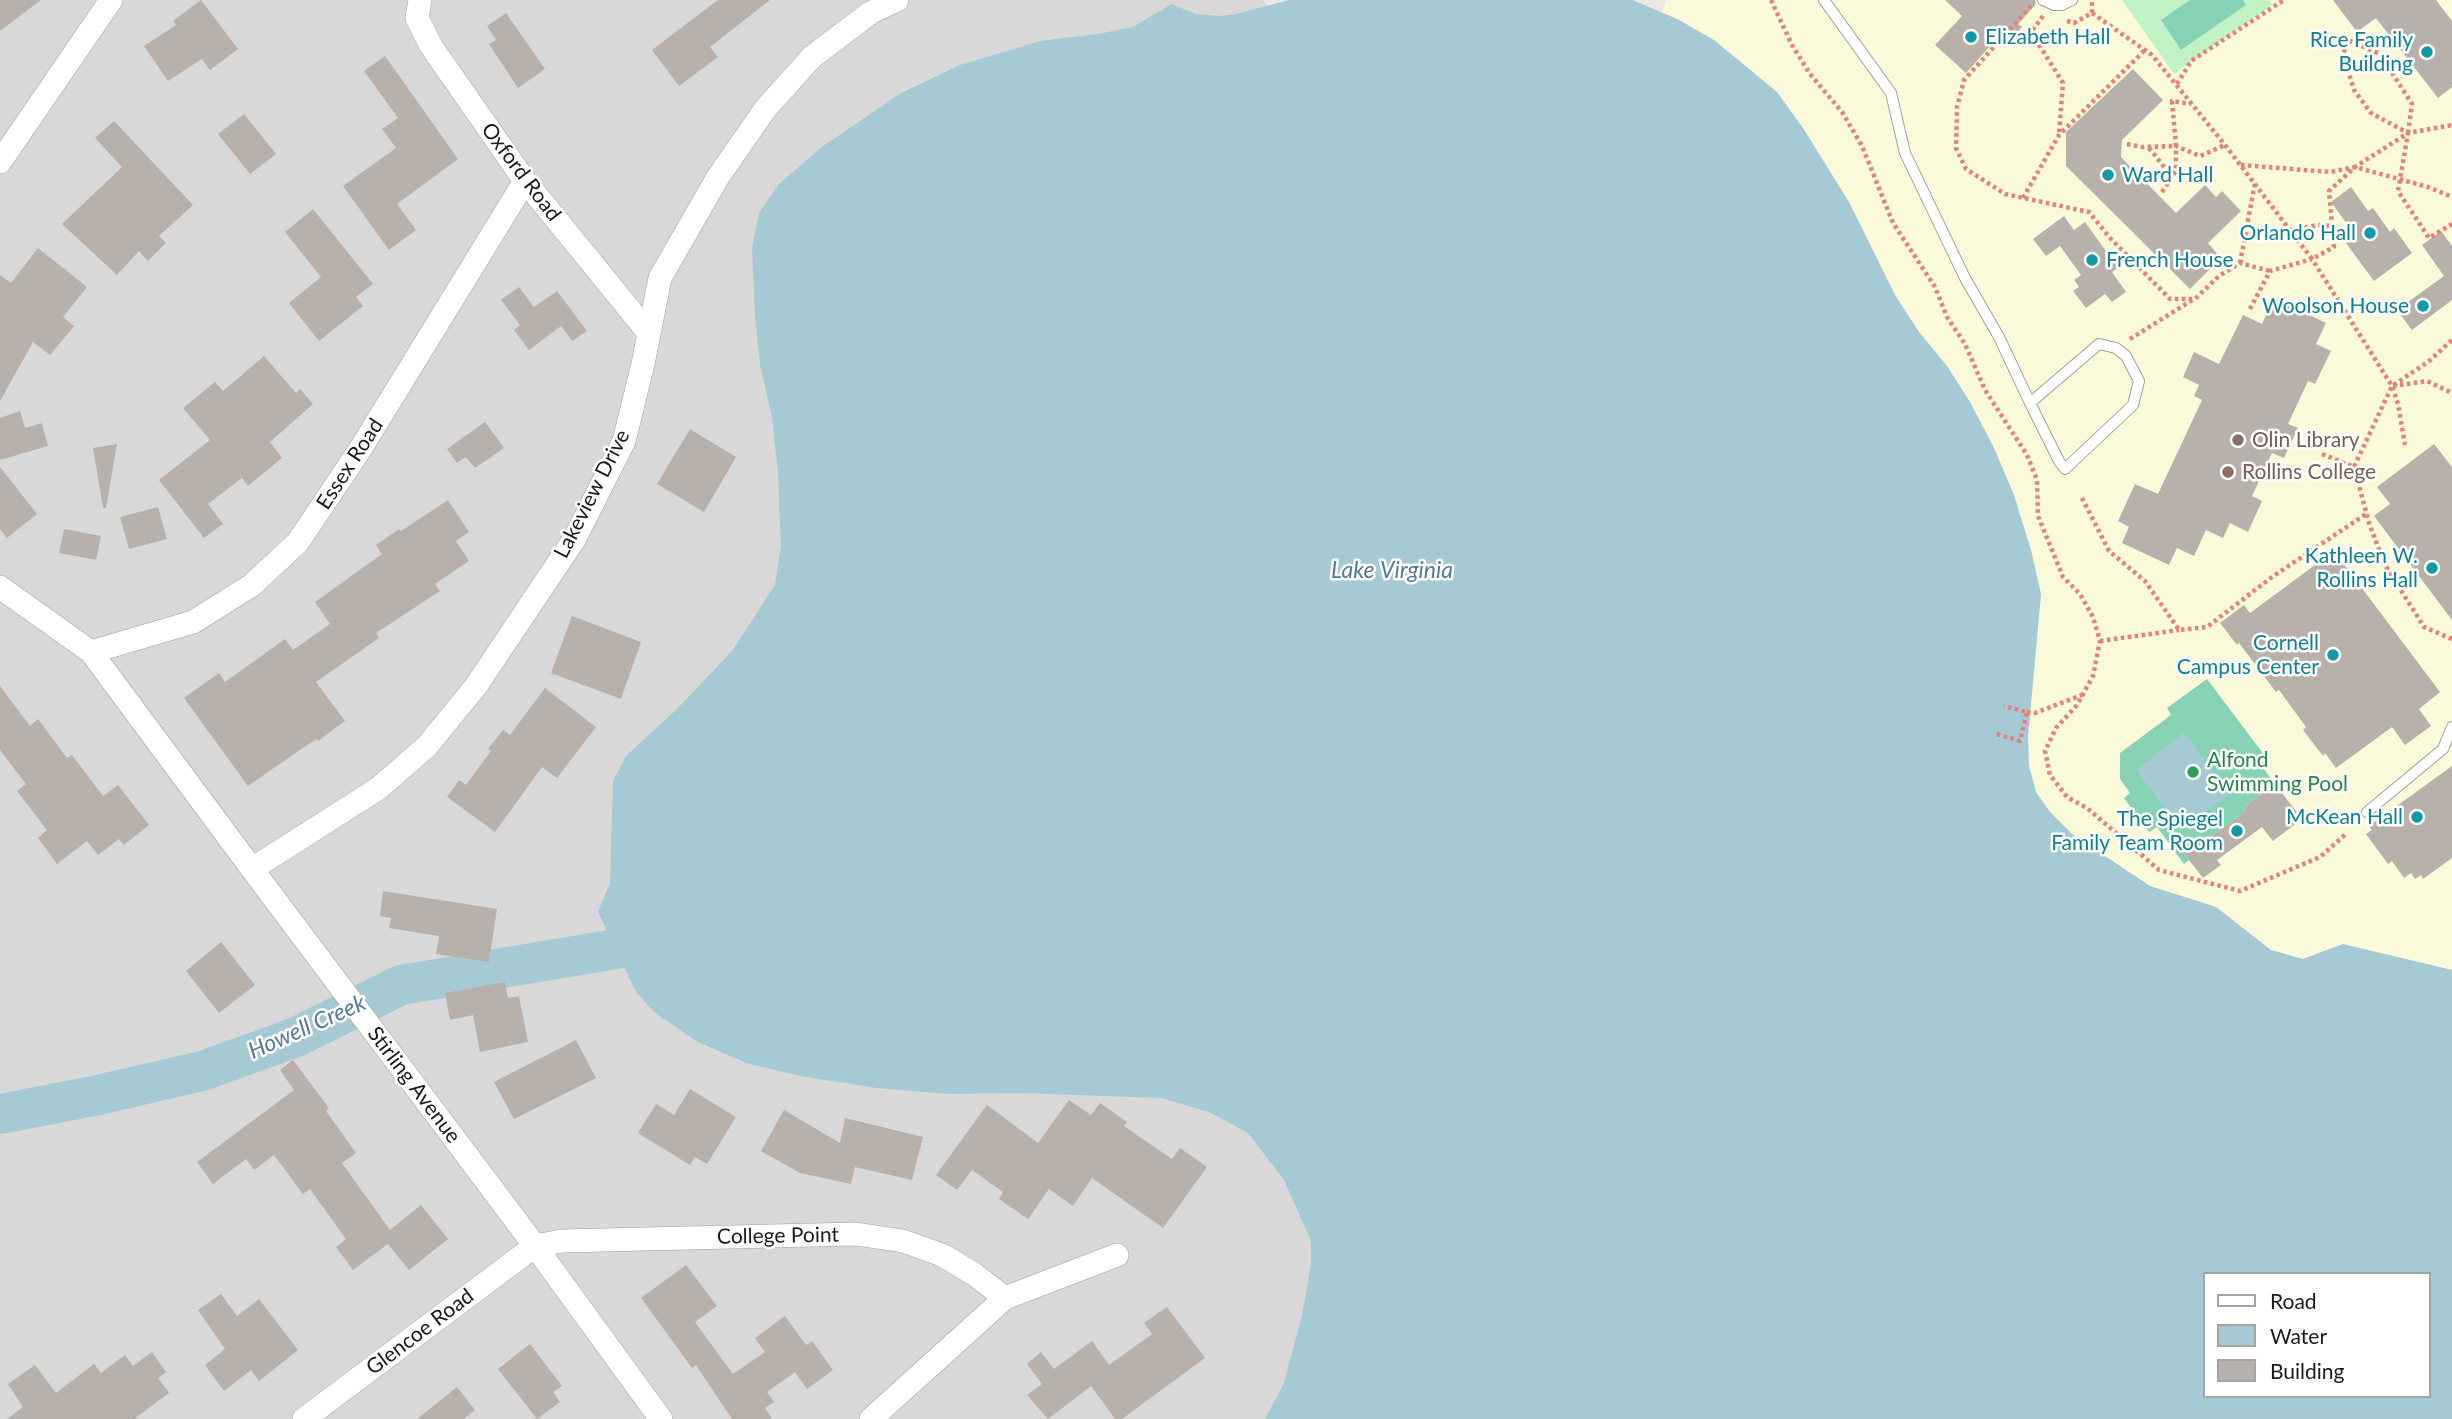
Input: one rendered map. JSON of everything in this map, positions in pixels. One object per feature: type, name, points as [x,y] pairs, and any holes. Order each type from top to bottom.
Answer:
[{"type":"street","points":[[0,162],[111,0]]},
{"type":"street","name":"Oxford Road","points":[[420,0],[417,18],[431,46],[525,181],[648,332]]},
{"type":"street","name":"Lakeview Drive","points":[[252,869],[379,788],[427,746],[476,686],[575,538],[624,440],[660,278],[718,177],[766,108],[812,57],[870,13],[897,0]]},
{"type":"street","name":"Essex Road","points":[[92,652],[193,622],[252,585],[298,542],[361,448],[525,181]]},
{"type":"street","name":"Stirling Avenue","points":[[0,587],[92,652],[536,1246],[661,1419]]},
{"type":"street","name":"College Point","points":[[536,1246],[562,1241],[856,1234],[903,1241],[942,1255],[974,1274],[1004,1298]]},
{"type":"street","name":"Glencoe Road","points":[[304,1419],[536,1246]]},
{"type":"street","points":[[871,1419],[1004,1298],[1117,1255]]},
{"type":"lane","points":[[1824,0],[1891,93],[1905,153],[2030,403],[2059,461],[2065,469],[2133,405],[2139,381],[2126,356],[2116,348],[2099,344],[2030,403]]},
{"type":"lane","points":[[2039,1],[2062,5],[2072,0]]},
{"type":"lane","points":[[2367,811],[2443,749],[2452,727]]},
{"type":"path","points":[[1771,0],[1792,45],[1810,74],[1842,112],[1862,146],[1894,223],[1935,287],[1947,317],[1965,344],[1985,390],[2027,455],[2037,480],[2038,516],[2063,577],[2080,593],[2093,617],[2100,641],[2093,676],[2077,705],[2056,728],[2045,751],[2050,775],[2067,797],[2087,808],[2160,870],[2240,891],[2320,857],[2346,834]]},
{"type":"path","points":[[2177,84],[2191,61],[2284,0]]},
{"type":"path","points":[[2039,1],[1964,80],[1957,107],[1956,148],[1966,169],[2005,194],[2089,212],[2110,238],[2170,299],[2195,299]]},
{"type":"path","points":[[2046,12],[2031,32],[2063,83],[2059,135]]},
{"type":"path","points":[[2092,13],[2152,55],[2312,258],[2392,386],[2405,445]]},
{"type":"path","points":[[2408,133],[2371,113],[2354,90],[2343,54],[2348,40],[2380,54],[2412,104],[2408,133],[2398,191],[2429,238],[2452,224]]},
{"type":"path","points":[[2023,198],[2059,135],[2145,50]]},
{"type":"path","points":[[2162,192],[2176,171],[2172,101],[2193,104]]},
{"type":"path","points":[[2122,344],[2195,299],[2219,276],[2240,263],[2270,271],[2312,258],[2334,247],[2329,191],[2355,167],[2408,133],[2452,125]]},
{"type":"path","points":[[2127,144],[2148,147],[2176,146],[2200,156],[2225,145]]},
{"type":"path","points":[[2148,147],[2172,177]]},
{"type":"path","points":[[2241,165],[2330,172],[2355,167],[2428,187],[2452,197]]},
{"type":"path","points":[[2240,263],[2255,183]]},
{"type":"path","points":[[2291,230],[2316,225],[2332,226]]},
{"type":"path","points":[[2250,309],[2270,271]]},
{"type":"path","points":[[2452,340],[2428,362],[2392,386],[2354,467],[2366,514],[2385,565],[2424,627],[2452,639]]},
{"type":"path","points":[[2392,386],[2427,381],[2452,393]]},
{"type":"path","points":[[2322,454],[2354,467]]},
{"type":"path","points":[[2082,498],[2109,551],[2146,581],[2179,630]]},
{"type":"path","points":[[2100,641],[2207,627],[2272,577],[2366,514]]},
{"type":"path","points":[[2004,706],[2035,713],[2083,694]]},
{"type":"path","points":[[1997,734],[2020,741],[2027,712]]},
{"type":"shaded area","points":[[0,0],[1263,0],[1965,933],[1294,1419],[0,1419]]},
{"type":"shaded area","name":"Rollins College","points":[[1666,0],[2452,0],[2452,970],[2343,944],[2303,959],[2271,950],[2216,907],[2150,886],[2072,834],[2050,812],[2036,792],[2029,766],[2028,737],[2041,594],[2014,495],[1994,448],[1947,366],[1919,332],[1895,295],[1849,202],[1777,92],[1680,20],[1662,12]]},
{"type":"green space","points":[[2122,0],[2269,0],[2272,5],[2174,74]]},
{"type":"green space","points":[[2190,0],[2243,0],[2246,5],[2181,50],[2161,20]]},
{"type":"green space","name":"Alfond Swimming Pool","points":[[2207,679],[2268,760],[2261,765],[2275,784],[2244,807],[2246,811],[2205,841],[2201,836],[2182,851],[2189,860],[2184,864],[2157,827],[2149,832],[2124,798],[2130,793],[2120,779],[2120,753],[2171,715],[2167,708]]},
{"type":"water","name":"Lake Virginia","points":[[1289,0],[1633,0],[1679,20],[1714,40],[1777,92],[1849,202],[1895,295],[1970,402],[2014,495],[2041,594],[2028,737],[2029,766],[2036,792],[2050,812],[2072,834],[2150,886],[2216,907],[2271,950],[2303,959],[2343,944],[2452,970],[2452,1419],[1265,1419],[1284,1383],[1302,1315],[1311,1265],[1311,1241],[1284,1180],[1248,1133],[1211,1113],[1162,1098],[1018,1093],[951,1094],[876,1088],[800,1076],[746,1063],[698,1042],[654,1012],[635,990],[598,912],[610,883],[613,781],[626,756],[677,709],[732,651],[775,585],[781,546],[778,473],[772,417],[760,365],[752,248],[759,213],[779,184],[822,147],[899,94],[960,65],[1040,41],[1133,27],[1171,4],[1196,14],[1220,16]]},
{"type":"water","name":"Alfond Swimming Pool","points":[[2184,733],[2230,794],[2181,830],[2136,770]]},
{"type":"building","points":[[0,0],[41,0],[0,31]]},
{"type":"building","points":[[201,0],[238,49],[210,70],[202,59],[168,81],[144,46],[176,25],[173,21]]},
{"type":"building","points":[[718,0],[770,0],[710,47],[718,57],[679,86],[652,50]]},
{"type":"building","name":"Elizabeth Hall","points":[[1945,0],[2035,0],[2036,4],[2018,24],[2022,27],[2007,43],[1999,36],[1966,73],[1935,45],[1962,16]]},
{"type":"building","name":"Rice Family Building","points":[[2333,0],[2436,0],[2452,21],[2452,87],[2438,98],[2376,18],[2357,32]]},
{"type":"building","points":[[506,13],[545,69],[518,88],[489,44],[496,40],[487,26]]},
{"type":"building","points":[[385,56],[458,159],[397,204],[416,230],[389,250],[343,186],[396,148],[382,129],[398,118],[364,71]]},
{"type":"building","name":"Ward Hall","points":[[2133,69],[2163,100],[2122,140],[2121,157],[2176,213],[2205,185],[2216,197],[2222,191],[2241,211],[2208,243],[2221,258],[2190,289],[2066,166],[2066,132]]},
{"type":"building","points":[[244,114],[276,154],[250,174],[218,134]]},
{"type":"building","points":[[114,121],[193,205],[159,236],[166,243],[148,261],[139,251],[117,275],[62,224],[122,167],[95,138]]},
{"type":"building","name":"Orlando Hall","points":[[2351,187],[2368,211],[2373,208],[2390,232],[2394,228],[2412,253],[2374,281],[2340,235],[2350,228],[2331,202]]},
{"type":"building","points":[[313,209],[373,284],[356,297],[363,306],[319,341],[289,303],[321,277],[285,232]]},
{"type":"building","name":"French House","points":[[2064,216],[2074,230],[2085,222],[2118,268],[2112,272],[2126,292],[2112,302],[2105,294],[2086,308],[2073,291],[2079,287],[2074,280],[2081,275],[2060,246],[2046,256],[2033,239]]},
{"type":"building","points":[[2441,231],[2452,246],[2452,300],[2412,330],[2397,310],[2444,276],[2422,245]]},
{"type":"building","points":[[38,248],[87,287],[63,317],[74,326],[50,355],[33,342],[0,401],[0,275],[11,283]]},
{"type":"building","points":[[519,287],[534,307],[557,291],[587,331],[572,341],[561,326],[529,350],[514,330],[520,325],[501,300]]},
{"type":"building","name":"Olin Library","points":[[2274,298],[2326,323],[2316,344],[2331,351],[2315,384],[2308,381],[2288,424],[2298,428],[2284,458],[2272,453],[2252,496],[2262,501],[2248,532],[2230,523],[2223,538],[2206,530],[2194,556],[2177,548],[2169,565],[2122,543],[2129,527],[2118,521],[2135,484],[2158,494],[2202,400],[2194,396],[2199,385],[2183,377],[2194,352],[2219,364],[2243,315],[2262,324]]},
{"type":"building","points":[[264,356],[296,393],[300,389],[313,404],[270,442],[282,458],[248,486],[242,478],[208,504],[223,524],[204,538],[159,480],[210,440],[183,408],[215,382],[223,391]]},
{"type":"building","points":[[20,411],[25,428],[42,423],[48,446],[0,460],[0,418]]},
{"type":"building","points":[[485,422],[504,448],[475,468],[466,457],[457,463],[447,449]]},
{"type":"building","points":[[690,429],[736,457],[704,512],[657,484]]},
{"type":"building","points":[[117,444],[106,508],[103,508],[93,448]]},
{"type":"building","name":"Kathleen W. Rollins Hall","points":[[2434,444],[2452,467],[2452,620],[2374,516],[2390,504],[2377,487]]},
{"type":"building","points":[[0,467],[37,514],[7,538],[0,529]]},
{"type":"building","points":[[448,500],[469,532],[456,541],[469,561],[435,584],[440,591],[376,633],[379,638],[316,682],[345,721],[248,786],[184,698],[219,673],[225,682],[285,639],[293,650],[330,624],[315,602],[382,554],[376,545]]},
{"type":"building","points":[[158,507],[167,539],[129,549],[120,517]]},
{"type":"building","points":[[64,529],[101,536],[96,560],[59,553]]},
{"type":"building","name":"Cornell Campus Center","points":[[2334,551],[2440,692],[2419,709],[2431,726],[2405,745],[2392,727],[2336,768],[2303,730],[2306,727],[2279,690],[2276,692],[2239,643],[2237,645],[2220,623],[2244,605],[2250,613]]},
{"type":"building","points":[[572,616],[641,642],[621,699],[551,673]]},
{"type":"building","points":[[0,686],[30,726],[38,719],[67,758],[72,755],[103,796],[118,785],[149,825],[124,845],[119,839],[98,855],[87,841],[57,864],[38,838],[47,830],[17,791],[26,784],[0,750]]},
{"type":"building","points":[[545,688],[596,727],[557,778],[542,767],[495,832],[447,797],[459,780],[466,785],[503,730],[510,735]]},
{"type":"building","name":"McKean Hall","points":[[2452,766],[2452,858],[2423,879],[2421,875],[2415,879],[2411,873],[2404,878],[2392,861],[2388,864],[2366,834],[2372,830],[2369,826]]},
{"type":"building","name":"The Spiegel Family Team Room","points":[[2275,784],[2302,819],[2273,841],[2262,827],[2217,860],[2221,865],[2203,878],[2182,851],[2202,836],[2205,841],[2246,811],[2244,807]]},
{"type":"building","points":[[383,891],[497,909],[489,962],[436,954],[439,936],[389,928],[391,918],[380,916]]},
{"type":"building","points":[[221,942],[255,985],[219,1013],[186,971]]},
{"type":"building","points":[[505,982],[508,998],[519,996],[528,1042],[480,1052],[473,1015],[450,1020],[445,993]]},
{"type":"building","points":[[576,1040],[596,1078],[514,1119],[494,1082]]},
{"type":"building","points":[[293,1060],[329,1108],[326,1111],[356,1153],[342,1163],[390,1230],[421,1205],[448,1239],[409,1270],[388,1244],[353,1270],[336,1247],[346,1239],[310,1189],[303,1194],[274,1155],[254,1170],[246,1159],[213,1184],[197,1162],[294,1090],[280,1070]]},
{"type":"building","points":[[690,1089],[736,1117],[707,1164],[695,1157],[690,1165],[638,1133],[656,1104],[674,1115]]},
{"type":"building","points":[[1069,1100],[1091,1115],[1100,1103],[1127,1122],[1124,1126],[1172,1159],[1180,1148],[1207,1167],[1163,1228],[1092,1178],[1073,1206],[1049,1189],[1028,1219],[999,1199],[1003,1192],[972,1170],[957,1190],[936,1175],[987,1105],[1038,1143]]},
{"type":"building","points":[[784,1110],[840,1143],[845,1118],[923,1137],[912,1180],[855,1167],[851,1184],[800,1173],[761,1151]]},
{"type":"building","points":[[686,1265],[717,1306],[695,1322],[733,1374],[765,1352],[755,1338],[785,1316],[806,1345],[812,1341],[833,1370],[807,1389],[795,1372],[767,1392],[774,1402],[765,1408],[772,1419],[732,1419],[696,1365],[692,1368],[641,1298]]},
{"type":"building","points":[[221,1294],[237,1316],[259,1299],[298,1350],[259,1381],[251,1370],[224,1391],[205,1365],[225,1349],[198,1310]]},
{"type":"building","points":[[1167,1307],[1205,1358],[1122,1419],[1115,1419],[1091,1386],[1048,1419],[1027,1395],[1042,1384],[1027,1364],[1041,1352],[1054,1369],[1092,1341],[1109,1365],[1152,1334],[1144,1323]]},
{"type":"building","points":[[530,1344],[562,1386],[553,1392],[560,1402],[537,1419],[498,1369]]},
{"type":"building","points":[[152,1352],[166,1372],[158,1378],[169,1393],[134,1419],[7,1419],[23,1407],[8,1384],[35,1365],[56,1393],[94,1364],[101,1373],[125,1355],[133,1366]]},
{"type":"building","points":[[457,1387],[475,1410],[464,1419],[417,1419]]},
{"type":"waterway","name":"Howell Creek","points":[[0,1114],[202,1071],[294,1038],[401,985],[670,940]]},
{"type":"place","name":"Elizabeth Hall","points":[[1971,37]]},
{"type":"place","name":"Rice Family Building","points":[[2427,52]]},
{"type":"place","name":"Ward Hall","points":[[2108,175]]},
{"type":"place","name":"Orlando Hall","points":[[2370,233]]},
{"type":"place","name":"French House","points":[[2092,260]]},
{"type":"place","name":"Woolson House","points":[[2423,306]]},
{"type":"place","name":"Olin Library","points":[[2238,440]]},
{"type":"place","name":"Rollins College","points":[[2228,472]]},
{"type":"place","name":"Kathleen W. Rollins Hall","points":[[2432,568]]},
{"type":"place","name":"Cornell Campus Center","points":[[2333,655]]},
{"type":"place","name":"Alfond Swimming Pool","points":[[2193,772]]},
{"type":"place","name":"McKean Hall","points":[[2417,817]]},
{"type":"place","name":"The Spiegel Family Team Room","points":[[2237,831]]}]
